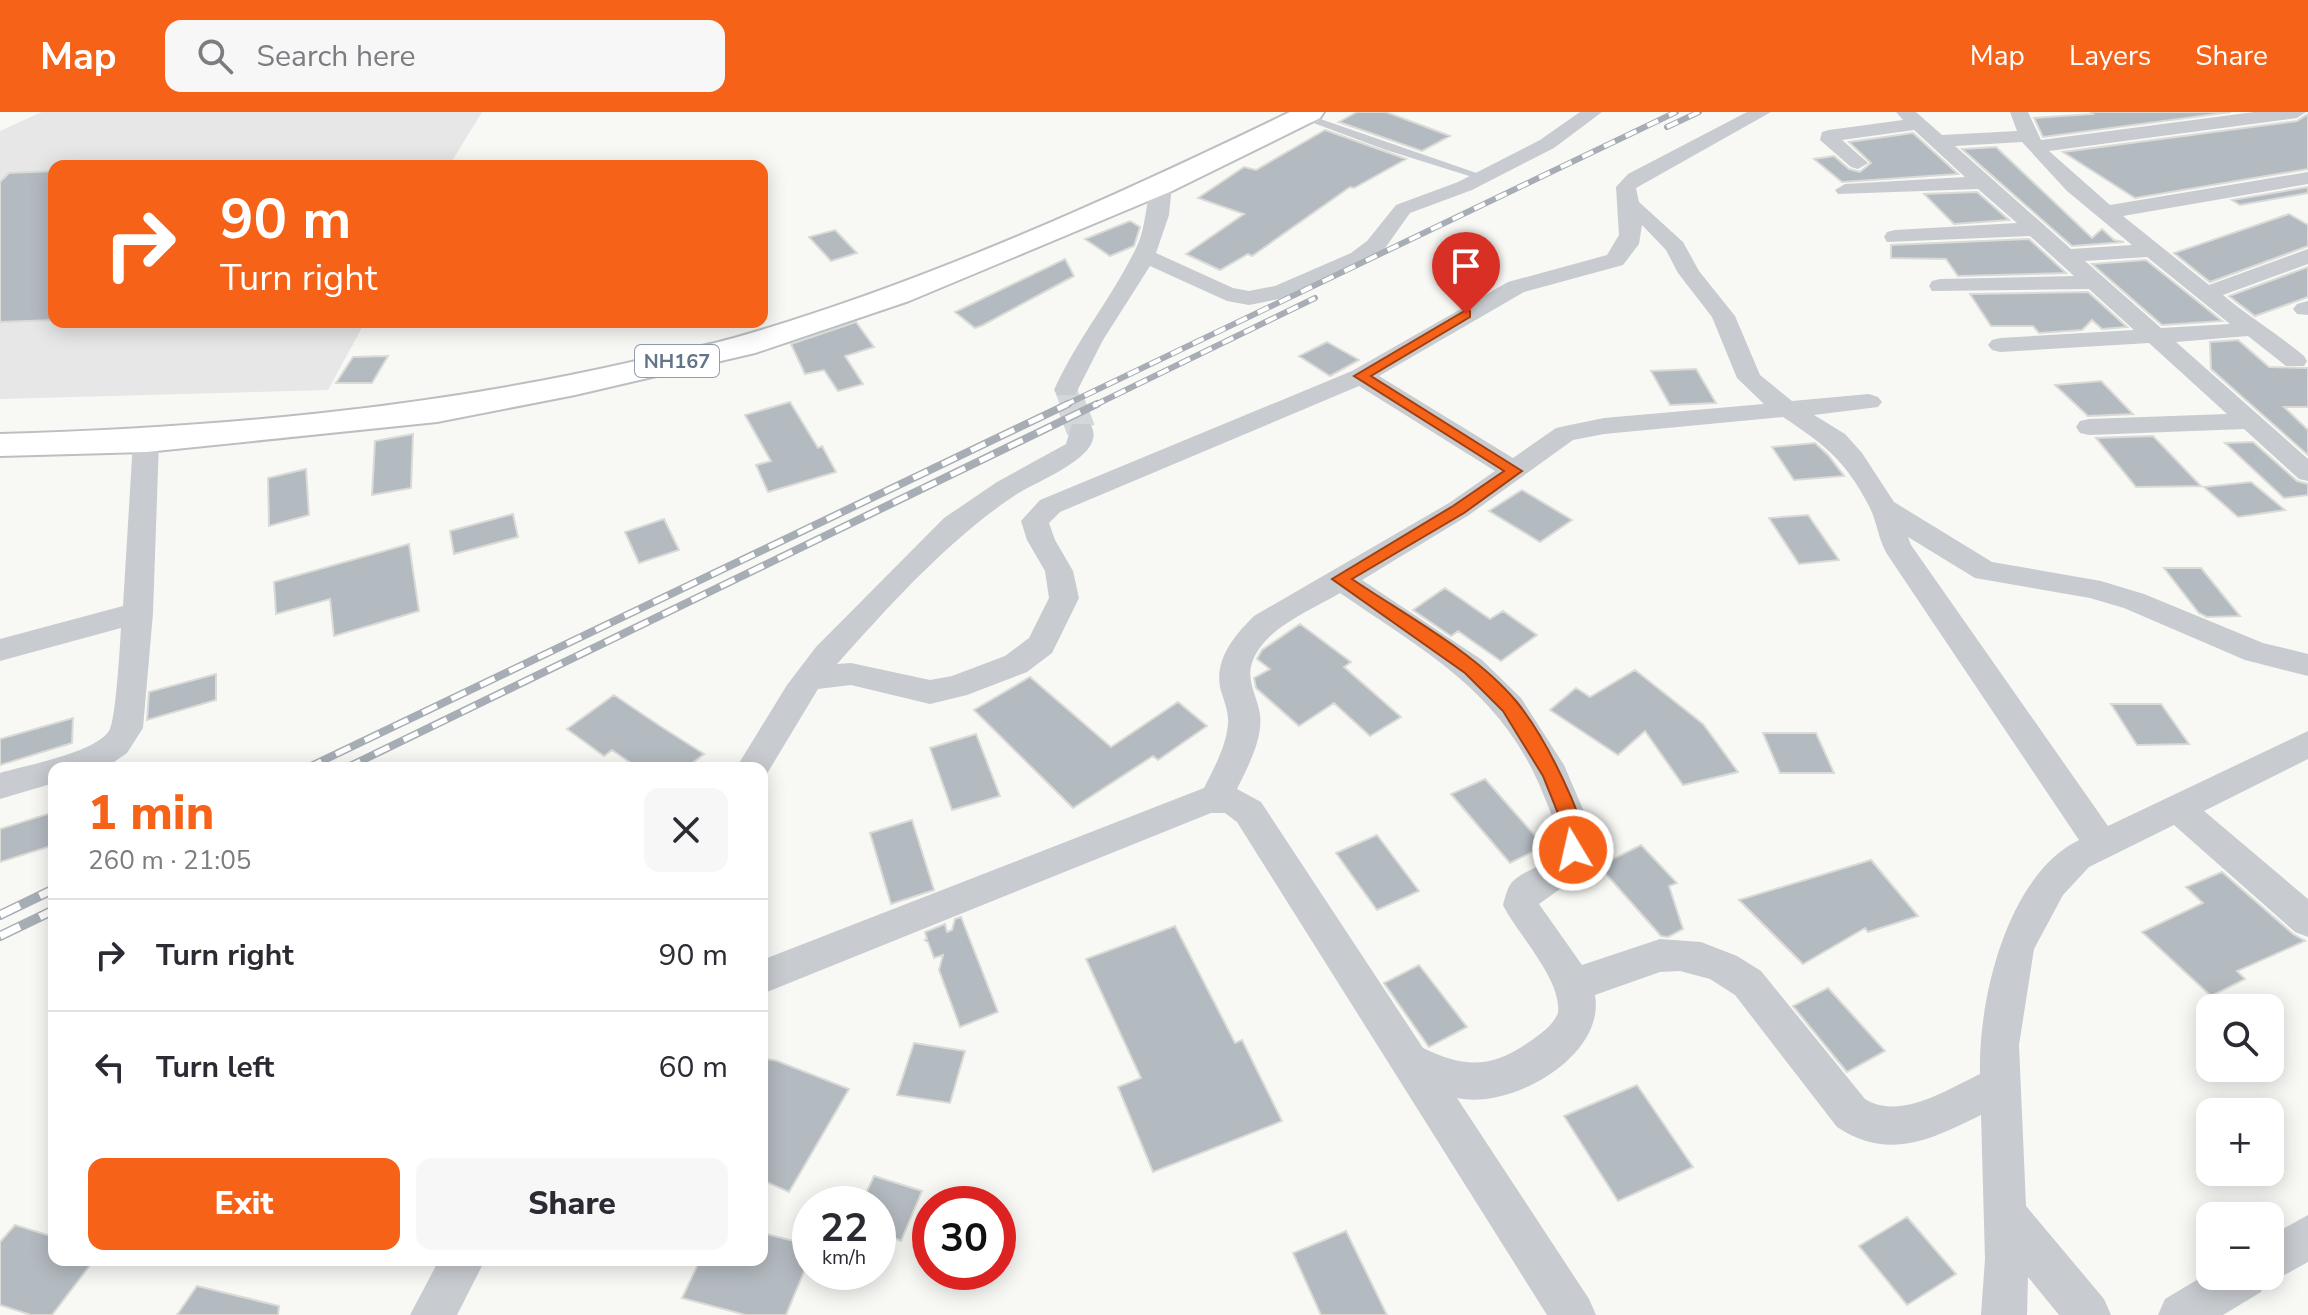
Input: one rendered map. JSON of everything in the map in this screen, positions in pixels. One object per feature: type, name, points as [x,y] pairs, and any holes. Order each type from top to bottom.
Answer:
[{"type":"highway","name":"NH167","points":[[0,445],[146,441],[437,411],[575,385],[743,346],[898,294],[1162,185],[1297,113]]},
{"type":"highway","points":[[768,311],[847,290],[1052,212],[1297,113]]},
{"type":"highway","name":"NH167","points":[[0,422],[207,415],[493,385],[705,328]]},
{"type":"street","points":[[1143,255],[1227,294],[1264,297],[1359,258],[1375,246],[1403,209],[1483,177],[1547,144],[1593,112]]},
{"type":"street","points":[[808,679],[851,674],[930,692],[956,687],[1016,664],[1041,645],[1064,598],[1059,571],[1041,540],[1035,521],[1050,506],[1361,376],[1516,287],[1615,260],[1628,250],[1631,234],[1626,187],[1635,178],[1762,112]]},
{"type":"street","points":[[2019,112],[2032,142],[2074,187],[2245,325],[2266,336],[2295,361]]},
{"type":"street","points":[[1940,141],[2032,142],[2297,112]]},
{"type":"street","points":[[1858,163],[1829,136],[1912,118],[2308,473]]},
{"type":"street","points":[[2107,212],[2308,178]]},
{"type":"street","points":[[1845,190],[1985,182]]},
{"type":"street","points":[[1066,390],[1074,368],[1130,287],[1162,205],[1162,185]]},
{"type":"street","points":[[1628,204],[1675,247],[1689,273],[1723,316],[1749,378],[1763,393],[1836,440],[1853,459],[1884,508],[1897,547],[2102,845]]},
{"type":"street","points":[[1895,237],[2033,229]]},
{"type":"street","points":[[2065,256],[2154,250]]},
{"type":"street","points":[[2208,293],[2308,256]]},
{"type":"street","points":[[1940,286],[2093,282]]},
{"type":"street","points":[[2000,345],[2240,331],[2245,325]]},
{"type":"street","points":[[1361,376],[1514,471]]},
{"type":"street","points":[[1215,799],[1240,743],[1245,717],[1234,683],[1234,664],[1247,642],[1265,624],[1459,509],[1565,434],[1604,426],[1869,402]]},
{"type":"street","points":[[2089,427],[2252,421]]},
{"type":"street","points":[[757,762],[808,679],[954,525],[1007,488],[1075,450],[1082,439],[1081,430]]},
{"type":"street","points":[[79,762],[107,753],[122,741],[127,728],[138,613],[146,441]]},
{"type":"street","points":[[1884,508],[1953,554],[1985,571],[2091,588],[2134,601],[2256,652],[2308,665]]},
{"type":"street","points":[[1340,579],[1471,668],[1510,706],[1552,774],[1571,821],[1573,850],[1561,869],[1525,893],[1521,905],[1529,925],[1568,975],[1578,1004],[1572,1030],[1526,1069],[1500,1081],[1466,1082],[1441,1076],[1409,1061]]},
{"type":"street","points":[[0,650],[138,613]]},
{"type":"street","points":[[2004,1315],[2005,1214],[1999,1045],[2016,947],[2050,884],[2077,857],[2308,744]]},
{"type":"street","points":[[0,786],[48,772]]},
{"type":"street","points":[[768,975],[1135,827],[1215,799],[1237,801],[1249,812],[1573,1315]]},
{"type":"street","points":[[2176,807],[2308,921]]},
{"type":"street","points":[[1572,987],[1652,955],[1674,952],[1687,953],[1728,968],[1748,983],[1851,1113],[1859,1121],[1877,1127],[1901,1126],[1928,1119],[2001,1084]]},
{"type":"street","points":[[2005,1214],[2088,1315]]},
{"type":"street","points":[[2284,1252],[2308,1237]]},
{"type":"street","points":[[433,1315],[460,1266]]},
{"type":"street","points":[[2181,1315],[2222,1290]]},
{"type":"lane","points":[[1297,113],[1389,148],[1483,177]]},
{"type":"shaded area","points":[[42,112],[482,112],[453,160],[48,160],[48,328],[362,328],[328,390],[0,399],[0,131]]},
{"type":"building","points":[[1357,112],[1386,112],[1450,136],[1422,151],[1339,122]]},
{"type":"building","points":[[2091,112],[2231,112],[2043,137],[2034,118],[2093,114]]},
{"type":"building","points":[[2308,114],[2308,169],[2135,198],[2063,152],[2297,121]]},
{"type":"building","points":[[1325,130],[1406,159],[1354,188],[1350,187],[1252,256],[1248,254],[1220,270],[1186,254],[1244,214],[1198,198],[1244,167],[1256,170]]},
{"type":"building","points":[[1913,133],[1958,174],[1842,182],[1814,159],[1834,156],[1849,169],[1860,172],[1871,163],[1849,142]]},
{"type":"building","points":[[1996,147],[2092,238],[2102,229],[2114,240],[2124,242],[2072,246],[1962,149]]},
{"type":"building","points":[[48,171],[48,320],[0,322],[0,182],[9,173]]},
{"type":"building","points":[[2308,187],[2308,193],[2240,205],[2232,200]]},
{"type":"building","points":[[1977,192],[2009,220],[1954,224],[1924,194]]},
{"type":"building","points":[[2289,214],[2308,225],[2308,246],[2210,282],[2174,253]]},
{"type":"building","points":[[1130,221],[1140,227],[1134,246],[1110,256],[1085,239]]},
{"type":"building","points":[[835,230],[857,253],[831,261],[809,237]]},
{"type":"building","points":[[2029,239],[2066,273],[1958,276],[1946,259],[1891,258],[1891,245]]},
{"type":"building","points":[[1065,259],[1074,276],[983,325],[975,328],[955,312]]},
{"type":"building","points":[[2146,260],[2222,321],[2162,325],[2092,264]]},
{"type":"building","points":[[2308,267],[2308,297],[2255,316],[2229,296]]},
{"type":"building","points":[[2088,292],[2127,327],[2102,329],[2092,320],[2082,330],[2039,333],[2033,326],[1991,326],[1970,294]]},
{"type":"building","points":[[856,322],[874,347],[845,356],[863,384],[838,391],[824,370],[805,374],[791,344]]},
{"type":"building","points":[[2238,340],[2269,367],[2308,368],[2308,407],[2284,407],[2308,430],[2308,455],[2211,369],[2210,342]]},
{"type":"building","points":[[1327,342],[1359,360],[1330,376],[1299,356]]},
{"type":"building","points":[[388,356],[372,383],[336,383],[353,357]]},
{"type":"building","points":[[1696,369],[1716,403],[1670,405],[1651,371]]},
{"type":"building","points":[[2101,381],[2133,414],[2088,416],[2055,385]]},
{"type":"building","points":[[790,402],[818,448],[822,446],[836,472],[768,492],[756,465],[771,461],[745,415]]},
{"type":"building","points":[[413,434],[411,488],[372,495],[375,441]]},
{"type":"building","points":[[2153,436],[2201,486],[2136,487],[2096,438]]},
{"type":"building","points":[[2253,442],[2297,481],[2308,484],[2308,495],[2284,498],[2225,443]]},
{"type":"building","points":[[1815,443],[1844,476],[1794,480],[1772,447]]},
{"type":"building","points":[[306,469],[309,515],[269,526],[268,478]]},
{"type":"building","points":[[2251,482],[2285,510],[2238,517],[2204,487]]},
{"type":"building","points":[[1522,490],[1572,520],[1540,542],[1489,511]]},
{"type":"building","points":[[513,514],[518,537],[454,554],[450,531]]},
{"type":"building","points":[[1808,515],[1839,560],[1799,564],[1769,518]]},
{"type":"building","points":[[664,519],[679,550],[639,563],[625,532]]},
{"type":"building","points":[[409,544],[419,611],[334,636],[330,599],[276,614],[274,582]]},
{"type":"building","points":[[2164,568],[2201,568],[2240,616],[2207,617],[2199,613]]},
{"type":"building","points":[[1445,588],[1490,619],[1503,611],[1537,635],[1501,661],[1458,631],[1451,636],[1413,610]]},
{"type":"building","points":[[1300,624],[1351,662],[1344,667],[1401,717],[1370,736],[1334,703],[1299,726],[1256,688],[1254,678],[1270,669],[1257,659],[1262,650]]},
{"type":"building","points":[[1635,670],[1703,724],[1738,772],[1683,785],[1645,731],[1618,755],[1550,710],[1576,688],[1590,697]]},
{"type":"building","points":[[216,674],[216,700],[147,720],[149,692]]},
{"type":"building","points":[[1030,677],[1111,747],[1178,702],[1207,726],[1158,760],[1153,756],[1073,808],[974,710]]},
{"type":"building","points":[[614,695],[704,754],[694,762],[629,762],[612,750],[604,756],[567,729]]},
{"type":"building","points":[[2111,704],[2161,704],[2189,744],[2137,745]]},
{"type":"building","points":[[73,718],[72,743],[0,765],[0,739]]},
{"type":"building","points":[[1763,733],[1816,733],[1834,773],[1780,773]]},
{"type":"building","points":[[976,734],[1000,796],[952,810],[930,748]]},
{"type":"building","points":[[1485,779],[1544,846],[1510,863],[1451,794]]},
{"type":"building","points":[[48,814],[48,847],[0,862],[0,829]]},
{"type":"building","points":[[912,820],[934,890],[891,904],[870,833]]},
{"type":"building","points":[[1377,835],[1419,891],[1377,910],[1336,853]]},
{"type":"building","points":[[1641,845],[1677,883],[1669,886],[1683,929],[1668,937],[1661,936],[1599,866]]},
{"type":"building","points":[[1871,860],[1918,916],[1868,932],[1865,928],[1803,964],[1739,900]]},
{"type":"building","points":[[2222,872],[2305,941],[2237,971],[2245,979],[2209,994],[2142,932],[2203,903],[2186,887]]},
{"type":"building","points":[[961,917],[998,1012],[960,1027],[939,970],[943,955],[934,958],[925,940],[925,932],[945,924],[947,932],[952,930],[955,919]]},
{"type":"building","points":[[1175,926],[1235,1043],[1242,1040],[1282,1121],[1153,1172],[1118,1087],[1141,1078],[1086,959]]},
{"type":"building","points":[[1419,965],[1467,1027],[1429,1047],[1384,983]]},
{"type":"building","points":[[1828,988],[1885,1051],[1847,1072],[1793,1006]]},
{"type":"building","points":[[914,1043],[965,1051],[950,1103],[897,1095]]},
{"type":"building","points":[[768,1059],[849,1089],[789,1192],[768,1183]]},
{"type":"building","points":[[1637,1085],[1693,1167],[1618,1201],[1564,1116]]},
{"type":"building","points":[[874,1176],[912,1188],[912,1215],[901,1241],[896,1239],[896,1186],[869,1186]]},
{"type":"building","points":[[1907,1217],[1956,1274],[1907,1305],[1859,1246]]},
{"type":"building","points":[[15,1225],[48,1235],[48,1266],[89,1266],[52,1315],[31,1315],[0,1305],[0,1242]]},
{"type":"building","points":[[1346,1231],[1387,1315],[1321,1315],[1293,1253]]},
{"type":"building","points":[[768,1234],[792,1240],[792,1290],[796,1290],[786,1315],[746,1315],[682,1298],[697,1266],[768,1266]]},
{"type":"building","points":[[197,1286],[279,1306],[278,1315],[177,1315]]},
{"type":"tunnel","points":[[1066,390],[1072,406]]},
{"type":"tunnel","points":[[1071,404],[1081,430]]},
{"type":"railway","points":[[1063,406],[1676,112]]},
{"type":"railway","points":[[1667,127],[1699,112]]},
{"type":"railway","points":[[1093,406],[1315,298]]},
{"type":"railway","points":[[320,762],[1068,404]]},
{"type":"railway","points":[[358,762],[1097,404]]},
{"type":"railway","points":[[0,915],[48,892]]},
{"type":"railway","points":[[0,936],[48,913]]},
{"type":"route","points":[[1466,314],[1361,376],[1514,471],[1459,509],[1340,579],[1471,668],[1510,706],[1552,774],[1571,821],[1573,850]]}]
